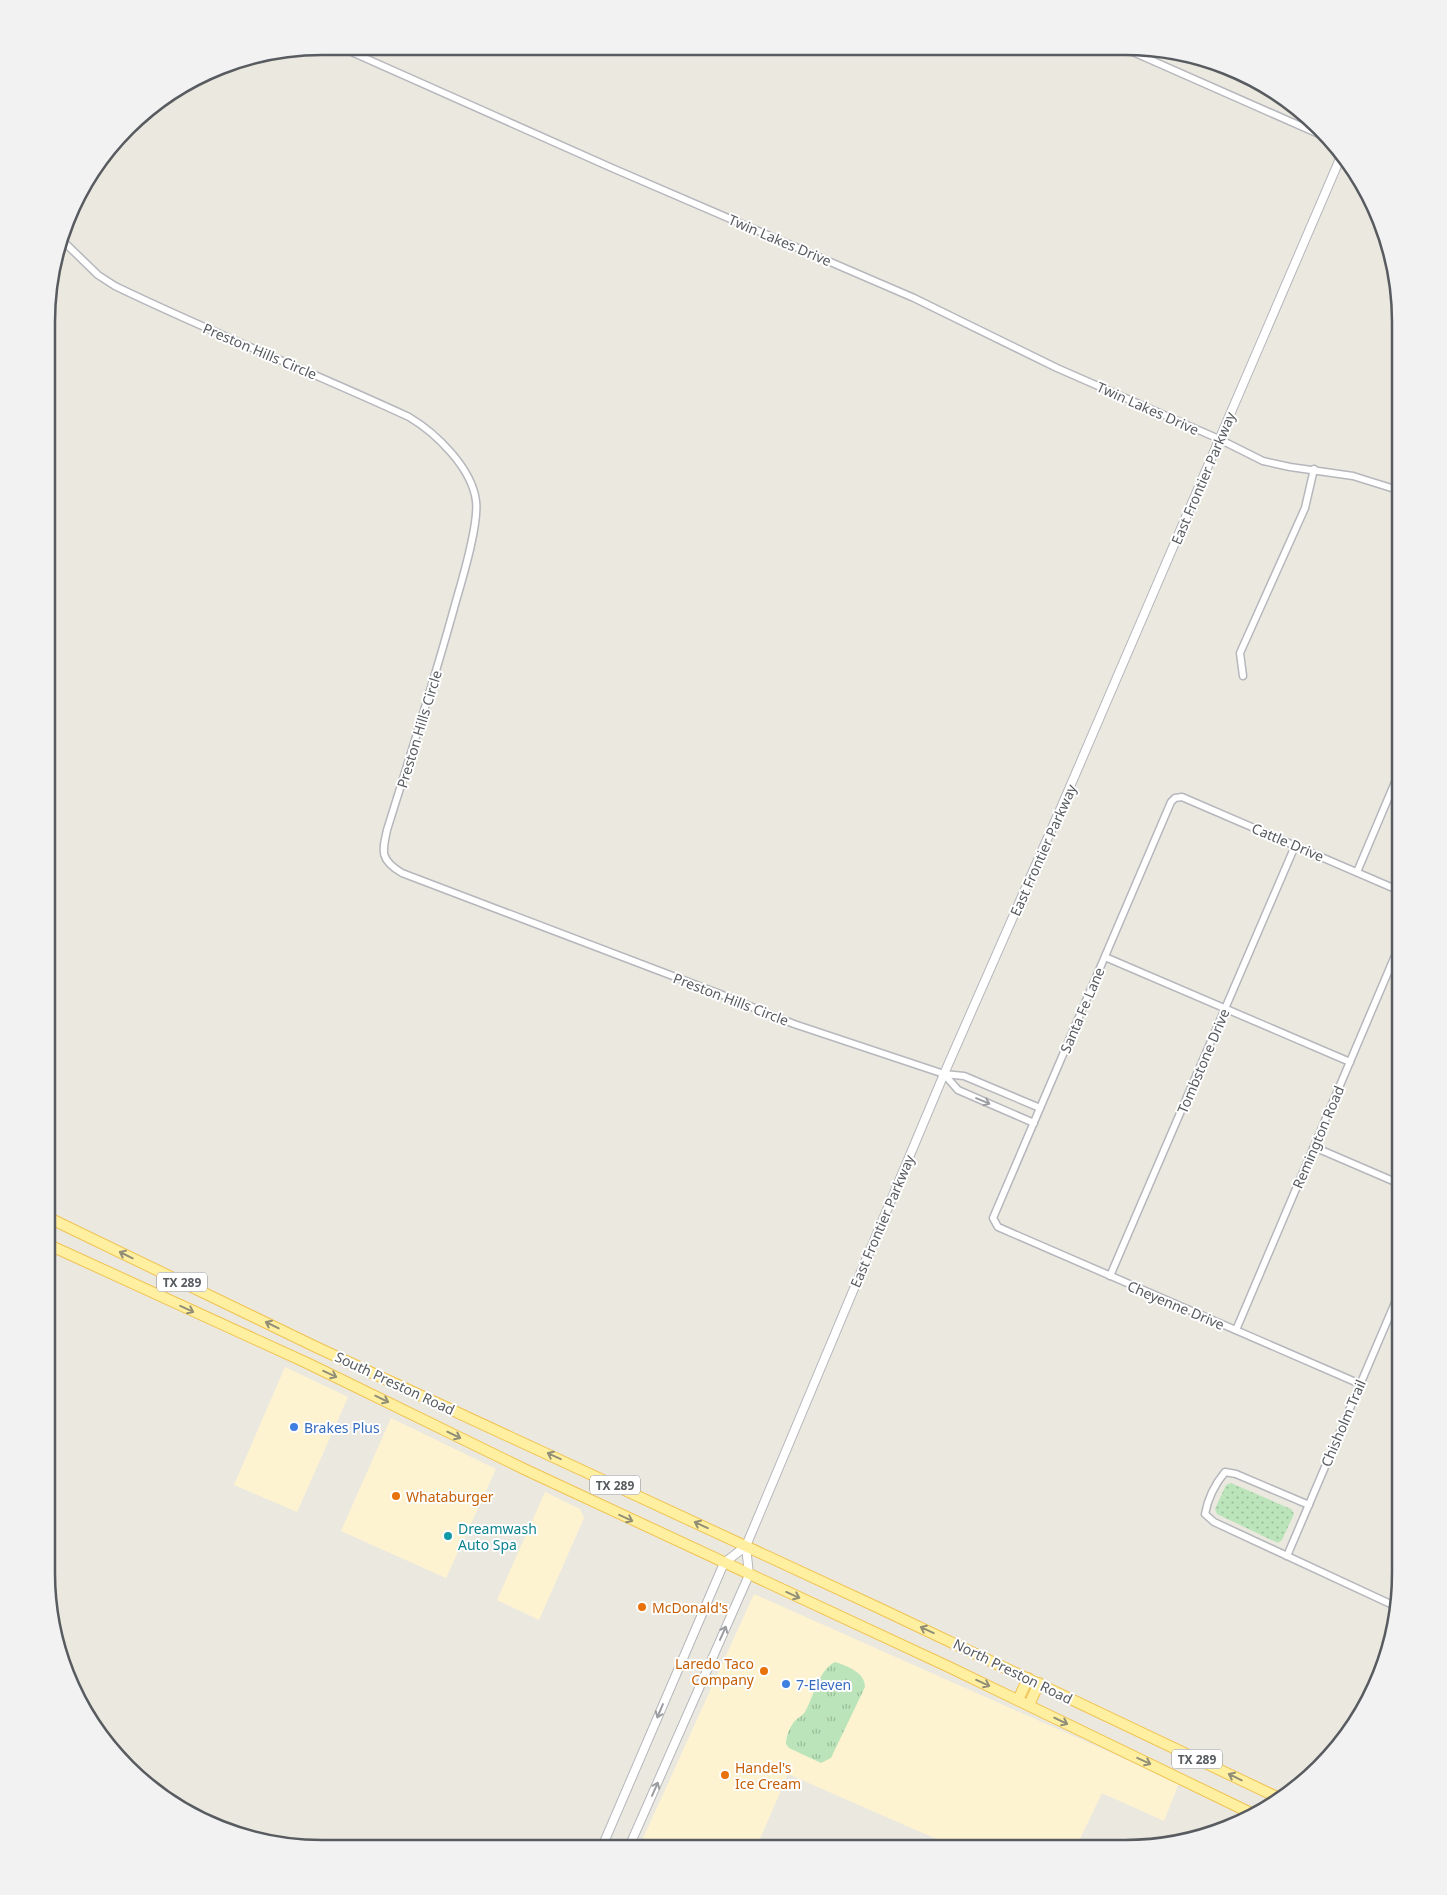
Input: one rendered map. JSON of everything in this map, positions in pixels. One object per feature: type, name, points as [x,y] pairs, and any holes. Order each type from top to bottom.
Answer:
[{"type":"main road","name":"South Preston Road","points":[[55,1221],[316,1347],[746,1546]]},
{"type":"main road","name":"South Preston Road","points":[[55,1248],[307,1363],[461,1439],[724,1563]]},
{"type":"main road","name":"North Preston Road","points":[[746,1546],[1273,1795]]},
{"type":"main road","name":"North Preston Road","points":[[724,1563],[1029,1705],[1246,1811]]},
{"type":"main road","points":[[1018,1700],[1028,1678]]},
{"type":"main road","points":[[1029,1705],[1039,1683]]},
{"type":"street","name":"Twin Lakes Drive","points":[[358,55],[914,298],[1056,368],[1264,460],[1290,467],[1360,477],[1392,488]]},
{"type":"street","points":[[1144,56],[1312,131]]},
{"type":"street","name":"East Frontier Parkway","points":[[746,1546],[944,1074],[1063,803],[1339,162]]},
{"type":"street","name":"Preston Hills Circle","points":[[67,244],[98,275],[115,286],[258,351],[293,364],[421,424],[454,456],[468,479],[474,492],[476,518],[433,687],[387,830],[384,859],[390,866],[411,876],[712,990],[794,1024],[944,1074],[964,1076],[1040,1108]]},
{"type":"street","points":[[1243,676],[1240,653],[1305,508],[1314,469]]},
{"type":"street","points":[[1357,872],[1392,787]]},
{"type":"street","name":"Cattle Drive","points":[[1176,798],[1182,797],[1392,887]]},
{"type":"street","name":"Santa Fe Lane","points":[[994,1223],[993,1218],[1171,802],[1176,798]]},
{"type":"street","name":"Tombstone Drive","points":[[1110,1276],[1295,846]]},
{"type":"street","points":[[1105,957],[1350,1062]]},
{"type":"street","name":"Remington Road","points":[[1236,1330],[1392,963]]},
{"type":"street","points":[[944,1074],[958,1090],[1034,1123]]},
{"type":"street","points":[[1314,1147],[1392,1181]]},
{"type":"street","name":"Cheyenne Drive","points":[[994,1223],[998,1227],[1360,1384]]},
{"type":"street","name":"Chisholm Trail","points":[[1287,1556],[1392,1310]]},
{"type":"street","points":[[1309,1505],[1236,1474],[1225,1472],[1217,1482],[1207,1503],[1205,1514],[1214,1522],[1390,1604]]},
{"type":"street","points":[[605,1840],[724,1563],[746,1546]]},
{"type":"street","points":[[632,1840],[748,1575],[746,1546]]},
{"type":"shaded area","points":[[285,1367],[348,1397],[297,1512],[234,1485]]},
{"type":"shaded area","points":[[391,1418],[496,1469],[446,1578],[341,1531]]},
{"type":"shaded area","points":[[545,1492],[580,1509],[584,1518],[539,1620],[497,1600]]},
{"type":"shaded area","points":[[754,1594],[1179,1783],[1164,1821],[1102,1793],[1079,1840],[939,1840],[788,1774],[759,1840],[642,1840]]},
{"type":"green space","points":[[1231,1483],[1291,1509],[1294,1514],[1282,1540],[1278,1543],[1217,1514],[1215,1509],[1226,1485]]},
{"type":"green space","points":[[835,1662],[859,1674],[865,1687],[831,1758],[821,1763],[789,1748],[786,1741],[791,1727],[805,1712],[824,1671]]},
{"type":"place","name":"Brakes Plus","points":[[294,1427]]},
{"type":"place","name":"Whataburger","points":[[396,1496]]},
{"type":"place","name":"Dreamwash Auto Spa","points":[[448,1536]]},
{"type":"place","name":"McDonald's","points":[[642,1607]]},
{"type":"place","name":"Laredo Taco Company","points":[[764,1671]]},
{"type":"place","name":"7-Eleven","points":[[786,1684]]},
{"type":"place","name":"Handel's Ice Cream","points":[[725,1775]]}]
